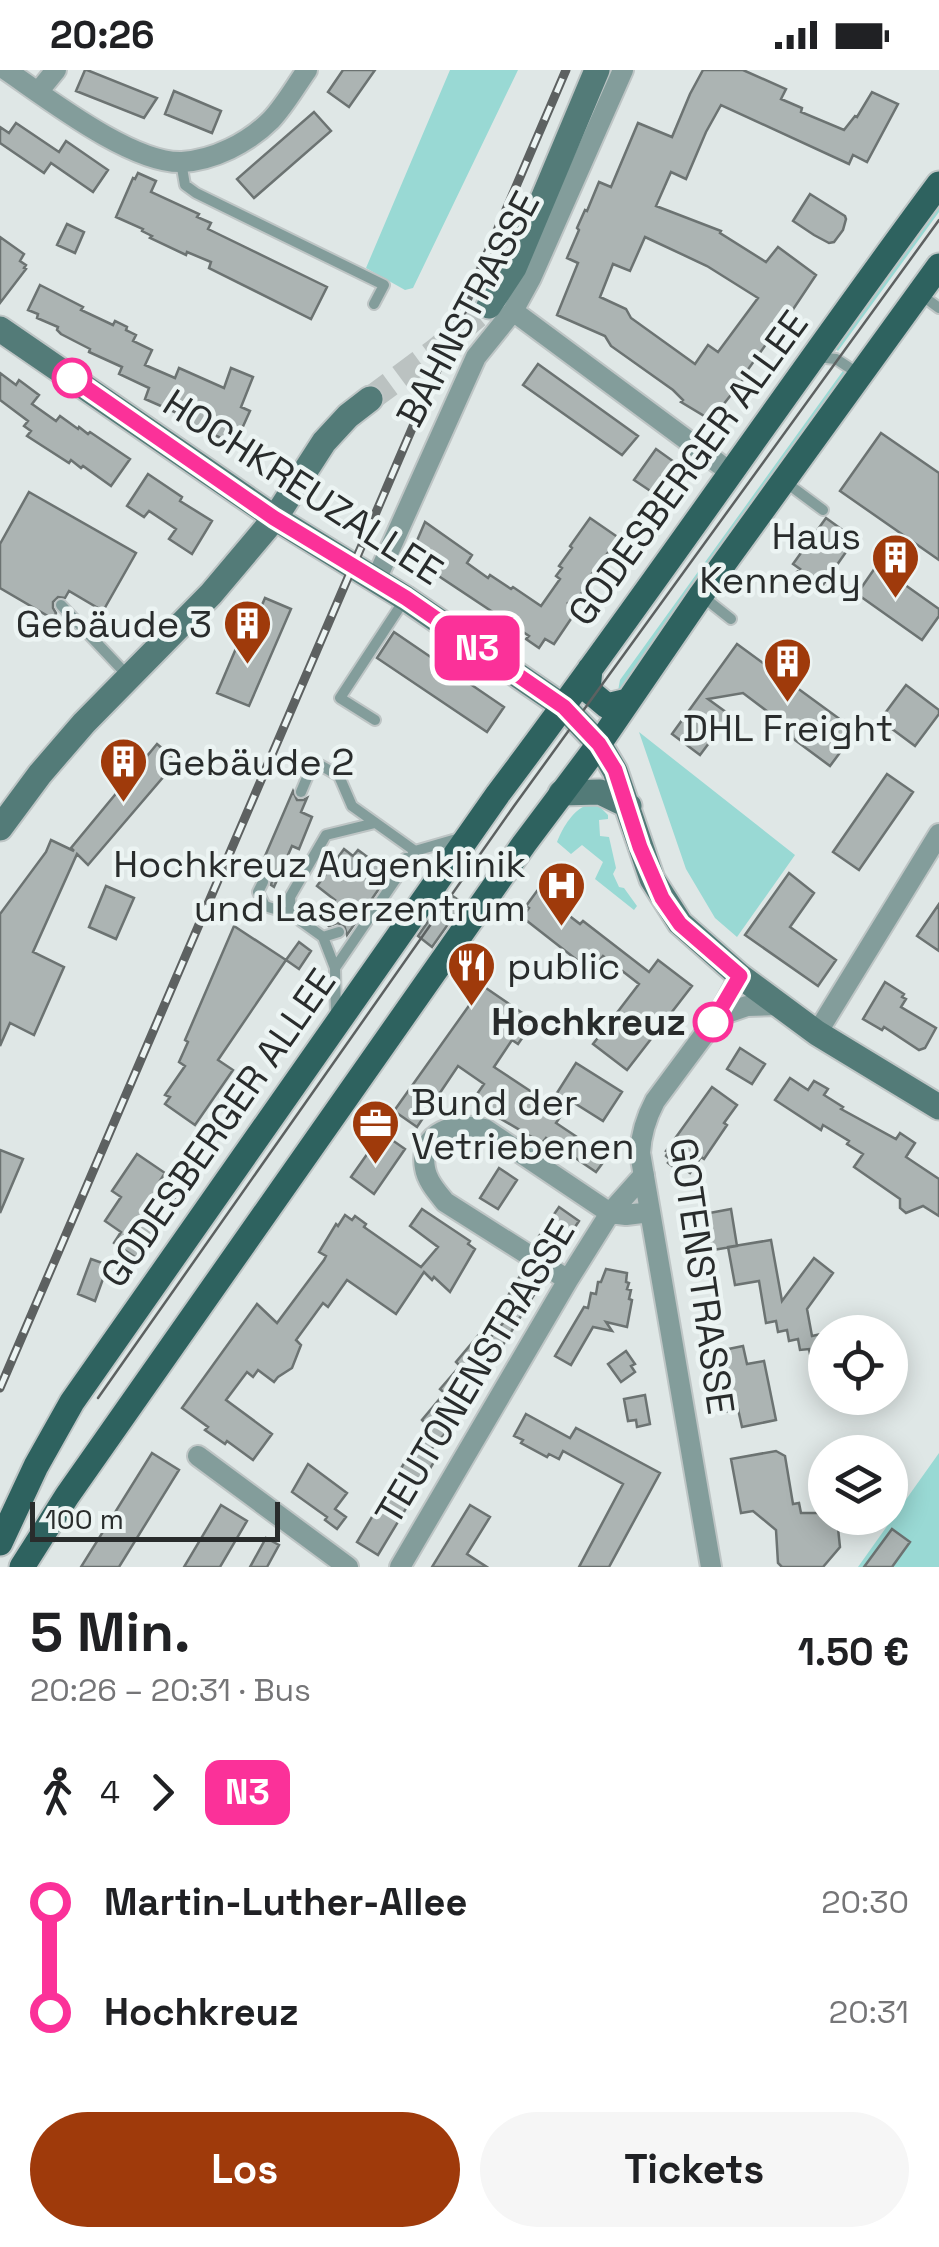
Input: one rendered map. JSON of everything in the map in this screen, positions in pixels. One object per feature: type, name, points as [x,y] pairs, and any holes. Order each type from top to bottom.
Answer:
[{"type":"main road","name":"GODESBERGER ALLEE","points":[[0,1543],[72,1402],[470,834],[939,184]]},
{"type":"main road","points":[[22,1567],[67,1496],[701,595],[860,374],[929,301],[939,266]]},
{"type":"main road","points":[[590,669],[588,690],[606,706],[628,701]]},
{"type":"street","points":[[6,70],[119,142],[154,157],[181,162],[240,145],[279,110],[307,70]]},
{"type":"street","points":[[38,92],[56,70]]},
{"type":"street","points":[[597,70],[501,308],[730,472]]},
{"type":"street","name":"BAHNSTRASSE","points":[[376,580],[501,308],[531,278],[622,70]]},
{"type":"street","name":"HOCHKREUZALLEE","points":[[0,329],[274,518],[406,598],[564,707],[599,744],[615,770],[640,847],[662,898],[680,924],[740,976],[818,1033],[939,1107]]},
{"type":"street","points":[[0,828],[40,774],[211,594],[274,518],[324,442],[370,398]]},
{"type":"street","points":[[561,793],[600,792],[628,806]]},
{"type":"street","points":[[818,1033],[939,834]]},
{"type":"street","name":"GOTENSTRASSE","points":[[711,1567],[641,1140],[649,1113],[718,1016],[740,976]]},
{"type":"street","points":[[718,1016],[747,1006],[779,1005]]},
{"type":"street","points":[[568,1280],[445,1202],[424,1167],[426,1151],[435,1136],[451,1126],[485,1129],[610,1213]]},
{"type":"street","name":"TEUTONENSTRASSE","points":[[400,1567],[568,1280],[610,1213],[644,1175]]},
{"type":"street","name":"TEUTONENSTRASSE","points":[[610,1213],[626,1216],[650,1212]]},
{"type":"street","points":[[198,1456],[348,1567]]},
{"type":"lane","points":[[181,162],[186,185],[196,193],[384,285],[374,304]]},
{"type":"lane","points":[[813,357],[844,362],[860,374]]},
{"type":"lane","points":[[783,481],[822,510]]},
{"type":"lane","points":[[701,595],[731,618]]},
{"type":"lane","points":[[375,720],[340,698],[406,598]]},
{"type":"lane","points":[[61,605],[130,677]]},
{"type":"lane","points":[[301,792],[311,768],[326,768],[339,776],[352,806],[415,851]]},
{"type":"lane","points":[[291,914],[290,898],[326,835],[375,823]]},
{"type":"lane","points":[[336,968],[377,900],[415,851],[470,834]]},
{"type":"lane","points":[[263,882],[258,892],[265,906],[291,914],[323,937],[336,968],[336,1025]]},
{"type":"lane","points":[[323,937],[332,928]]},
{"type":"shaded area","points":[[450,70],[518,70],[413,288],[405,290],[366,268]]},
{"type":"shaded area","points":[[939,199],[939,212],[838,351],[832,346]]},
{"type":"shaded area","points":[[845,368],[851,373],[618,691],[620,680]]},
{"type":"shaded area","points":[[639,732],[795,855],[737,937],[715,918],[686,869]]},
{"type":"shaded area","points":[[590,804],[598,805],[608,815],[608,819],[599,820],[600,836],[609,837],[616,868],[613,874],[637,906],[634,910],[595,879],[603,862],[582,845],[571,854],[557,842],[574,814]]},
{"type":"shaded area","points":[[939,1453],[939,1567],[858,1567],[881,1535],[908,1535],[908,1497]]},
{"type":"building","points":[[85,70],[157,98],[144,118],[76,91]]},
{"type":"building","points":[[343,70],[375,70],[349,107],[328,92]]},
{"type":"building","points":[[703,70],[743,70],[786,89],[781,99],[802,108],[801,112],[844,130],[872,92],[898,104],[867,162],[853,155],[849,164],[721,105],[686,179],[671,172],[656,206],[721,231],[766,262],[778,247],[816,275],[711,420],[681,402],[673,390],[611,346],[605,336],[557,315],[578,263],[567,258],[599,182],[611,187],[638,123],[672,137]],"holes":[[[645,237],[707,266],[758,298],[718,352],[708,345],[695,364],[631,318],[626,309],[600,297],[613,264],[630,271]]]},
{"type":"building","points":[[174,91],[221,111],[212,133],[165,114]]},
{"type":"building","points":[[314,112],[331,131],[254,198],[237,179]]},
{"type":"building","points":[[16,123],[59,152],[66,141],[108,170],[93,192],[51,163],[44,173],[0,143],[0,127],[9,133]]},
{"type":"building","points":[[138,173],[156,181],[151,192],[199,214],[197,217],[211,223],[208,229],[327,287],[311,319],[209,268],[211,262],[150,238],[143,229],[116,217]]},
{"type":"building","points":[[810,194],[845,216],[843,230],[834,242],[829,243],[793,221]]},
{"type":"building","points":[[67,224],[84,232],[75,253],[57,245]]},
{"type":"building","points":[[0,237],[24,254],[20,261],[26,269],[0,303]]},
{"type":"building","points":[[40,285],[83,307],[81,310],[127,327],[136,335],[133,341],[152,350],[145,365],[175,378],[179,368],[224,388],[231,368],[253,377],[241,407],[250,411],[235,444],[175,418],[177,413],[145,399],[149,388],[119,374],[122,367],[89,352],[90,349],[61,334],[58,327],[37,318],[38,314],[28,310]]},
{"type":"building","points":[[538,364],[638,436],[622,455],[523,385]]},
{"type":"building","points":[[0,373],[16,385],[19,380],[39,395],[32,404],[56,421],[60,416],[130,459],[111,486],[27,436],[31,431],[24,426],[28,421],[0,400]]},
{"type":"building","points":[[881,433],[939,473],[939,560],[840,491]]},
{"type":"building","points":[[656,449],[677,464],[652,492],[634,480]]},
{"type":"building","points":[[148,474],[212,521],[192,554],[169,539],[176,529],[149,511],[144,517],[127,506]]},
{"type":"building","points":[[29,492],[136,553],[103,611],[69,591],[65,598],[58,597],[53,602],[53,619],[0,588],[0,544]]},
{"type":"building","points":[[590,518],[619,538],[585,583],[586,590],[568,603],[577,610],[554,644],[545,639],[539,648],[526,639],[529,636],[410,557],[425,522],[472,555],[467,563],[541,606],[560,579],[556,576],[562,568],[559,566],[570,546]]},
{"type":"building","points":[[826,518],[855,539],[823,585],[816,580],[813,584],[793,564]]},
{"type":"building","name":"Haus Kennedy","points":[[877,565],[939,609],[939,616],[922,640],[857,594]]},
{"type":"building","name":"Gebäude 3","points":[[265,598],[291,609],[249,706],[217,693],[240,639],[246,642]]},
{"type":"building","points":[[394,632],[504,707],[487,732],[377,658]]},
{"type":"building","name":"DHL Freight","points":[[737,644],[856,731],[830,766],[772,723],[776,718],[743,693],[708,699],[730,715],[700,755],[672,734]]},
{"type":"building","points":[[906,685],[939,710],[915,746],[880,720]]},
{"type":"building","points":[[157,744],[177,761],[88,865],[77,854],[33,952],[64,967],[34,1035],[10,1023],[0,1046],[0,914],[51,840],[74,851],[71,848]]},
{"type":"building","points":[[887,774],[913,792],[859,870],[833,852]]},
{"type":"building","points":[[293,791],[297,800],[307,798],[301,812],[312,817],[299,849],[292,846],[274,887],[268,875],[256,877]]},
{"type":"building","points":[[344,849],[353,856],[358,850],[381,867],[380,874],[385,880],[347,935],[344,925],[329,926],[321,920],[335,900],[317,886]]},
{"type":"building","points":[[789,873],[814,893],[790,927],[836,960],[818,986],[745,935]]},
{"type":"building","points":[[106,886],[134,898],[116,939],[89,927]]},
{"type":"building","points":[[537,891],[649,972],[658,960],[692,986],[627,1070],[593,1044],[639,984],[603,956],[591,971],[522,917]]},
{"type":"building","points":[[448,893],[463,903],[432,947],[418,936]]},
{"type":"building","points":[[939,904],[939,951],[917,936]]},
{"type":"building","points":[[234,926],[286,960],[218,1060],[233,1070],[195,1125],[165,1104],[170,1097],[165,1095],[185,1066],[179,1062],[188,1042],[185,1040]]},
{"type":"building","points":[[299,942],[311,951],[299,969],[286,960]]},
{"type":"building","points":[[885,982],[904,994],[906,999],[901,1007],[936,1028],[925,1048],[919,1050],[884,1027],[882,1030],[863,1019]]},
{"type":"building","points":[[483,986],[534,1021],[518,1044],[512,1040],[494,1067],[550,1104],[576,1063],[622,1092],[603,1121],[571,1101],[556,1123],[607,1157],[596,1172],[546,1138],[542,1143],[496,1116],[498,1113],[475,1097],[484,1084],[458,1066],[417,1127],[394,1111]]},
{"type":"building","points":[[740,1048],[765,1064],[752,1084],[727,1069]]},
{"type":"building","points":[[790,1078],[808,1090],[814,1081],[828,1089],[824,1095],[841,1109],[896,1139],[900,1133],[915,1143],[906,1157],[939,1179],[939,1216],[923,1206],[906,1213],[900,1208],[900,1199],[854,1167],[863,1154],[847,1144],[849,1141],[823,1125],[821,1130],[775,1100]]},
{"type":"building","points":[[712,1087],[737,1105],[704,1159],[701,1157],[690,1173],[684,1169],[681,1173],[668,1163],[671,1160],[666,1151]]},
{"type":"building","name":"Bund der Vetriebenen","points":[[382,1133],[405,1149],[374,1194],[351,1177]]},
{"type":"building","points":[[0,1150],[23,1159],[0,1213]]},
{"type":"building","points":[[137,1154],[165,1173],[156,1187],[178,1201],[138,1259],[114,1243],[121,1232],[105,1221],[121,1197],[112,1191]]},
{"type":"building","points":[[499,1168],[517,1180],[498,1209],[480,1198]]},
{"type":"building","points":[[559,1207],[579,1221],[559,1251],[537,1239]]},
{"type":"building","points":[[422,1209],[470,1241],[468,1244],[475,1249],[450,1292],[424,1272],[396,1314],[347,1280],[328,1307],[323,1303],[296,1340],[301,1345],[292,1368],[274,1382],[258,1370],[253,1377],[247,1372],[226,1400],[272,1434],[253,1460],[205,1430],[208,1427],[182,1408],[257,1304],[277,1323],[324,1260],[326,1256],[319,1252],[345,1215],[352,1220],[355,1216],[366,1224],[364,1227],[421,1267],[438,1247],[410,1226]]},
{"type":"building","points":[[731,1209],[737,1246],[695,1253],[688,1217]]},
{"type":"building","points":[[771,1240],[782,1301],[814,1258],[833,1273],[807,1309],[808,1349],[800,1350],[798,1339],[789,1341],[787,1330],[778,1332],[776,1321],[766,1323],[759,1281],[735,1285],[728,1247]]},
{"type":"building","points":[[91,1259],[108,1265],[95,1301],[78,1294]]},
{"type":"building","points":[[606,1269],[627,1273],[632,1300],[627,1327],[606,1322],[612,1331],[593,1327],[571,1365],[555,1356],[584,1307],[588,1308],[591,1293],[596,1294]]},
{"type":"building","points":[[520,1276],[539,1287],[501,1348],[454,1401],[440,1389],[482,1331],[490,1338],[510,1315],[500,1309]]},
{"type":"building","points":[[743,1346],[747,1364],[764,1361],[776,1420],[742,1427],[738,1409],[721,1413],[709,1353]]},
{"type":"building","points":[[626,1351],[635,1364],[631,1366],[635,1372],[621,1382],[608,1364]]},
{"type":"building","points":[[645,1395],[650,1424],[637,1427],[636,1420],[628,1421],[624,1399]]},
{"type":"building","points":[[442,1396],[462,1414],[429,1452],[437,1457],[378,1555],[357,1542],[427,1425],[422,1420]]},
{"type":"building","points":[[526,1414],[570,1438],[576,1428],[660,1473],[609,1567],[579,1567],[623,1484],[563,1451],[559,1459],[549,1454],[547,1457],[521,1443],[523,1440],[514,1436]]},
{"type":"building","points":[[776,1451],[785,1456],[793,1504],[799,1503],[801,1513],[808,1513],[808,1535],[839,1535],[840,1547],[823,1567],[782,1567],[778,1563],[776,1530],[753,1511],[741,1513],[731,1459]]},
{"type":"building","points":[[152,1453],[179,1470],[119,1567],[81,1567]]},
{"type":"building","points":[[308,1464],[347,1493],[335,1509],[346,1517],[337,1529],[292,1492]]},
{"type":"building","points":[[221,1505],[247,1521],[220,1567],[184,1567]]},
{"type":"building","points":[[470,1505],[490,1517],[467,1554],[487,1567],[432,1567]]},
{"type":"building","points":[[888,1535],[900,1535],[910,1542],[892,1567],[864,1567]]},
{"type":"building","points":[[266,1538],[279,1545],[267,1567],[250,1567]]},
{"type":"tunnel","points":[[370,399],[489,306]]},
{"type":"tram line","points":[[98,1398],[514,806],[939,220]]},
{"type":"railway","points":[[0,1388],[566,70]]},
{"type":"bus line","name":"N3","points":[[72,378],[274,518],[406,598],[564,707],[599,744],[615,770],[652,880],[662,898],[680,924],[740,976],[713,1022]]},
{"type":"place","name":"Haus Kennedy","points":[[896,600]]},
{"type":"place","name":"Gebäude 3","points":[[247,666]]},
{"type":"place","name":"DHL Freight","points":[[788,704]]},
{"type":"place","name":"Gebäude 2","points":[[123,804]]},
{"type":"place","name":"Hochkreuz Augenklinik und Laserzentrum","points":[[561,928]]},
{"type":"place","name":"public","points":[[472,1008]]},
{"type":"place","name":"Hochkreuz","points":[[713,1022]]},
{"type":"place","name":"Bund der Vetriebenen","points":[[376,1166]]}]
